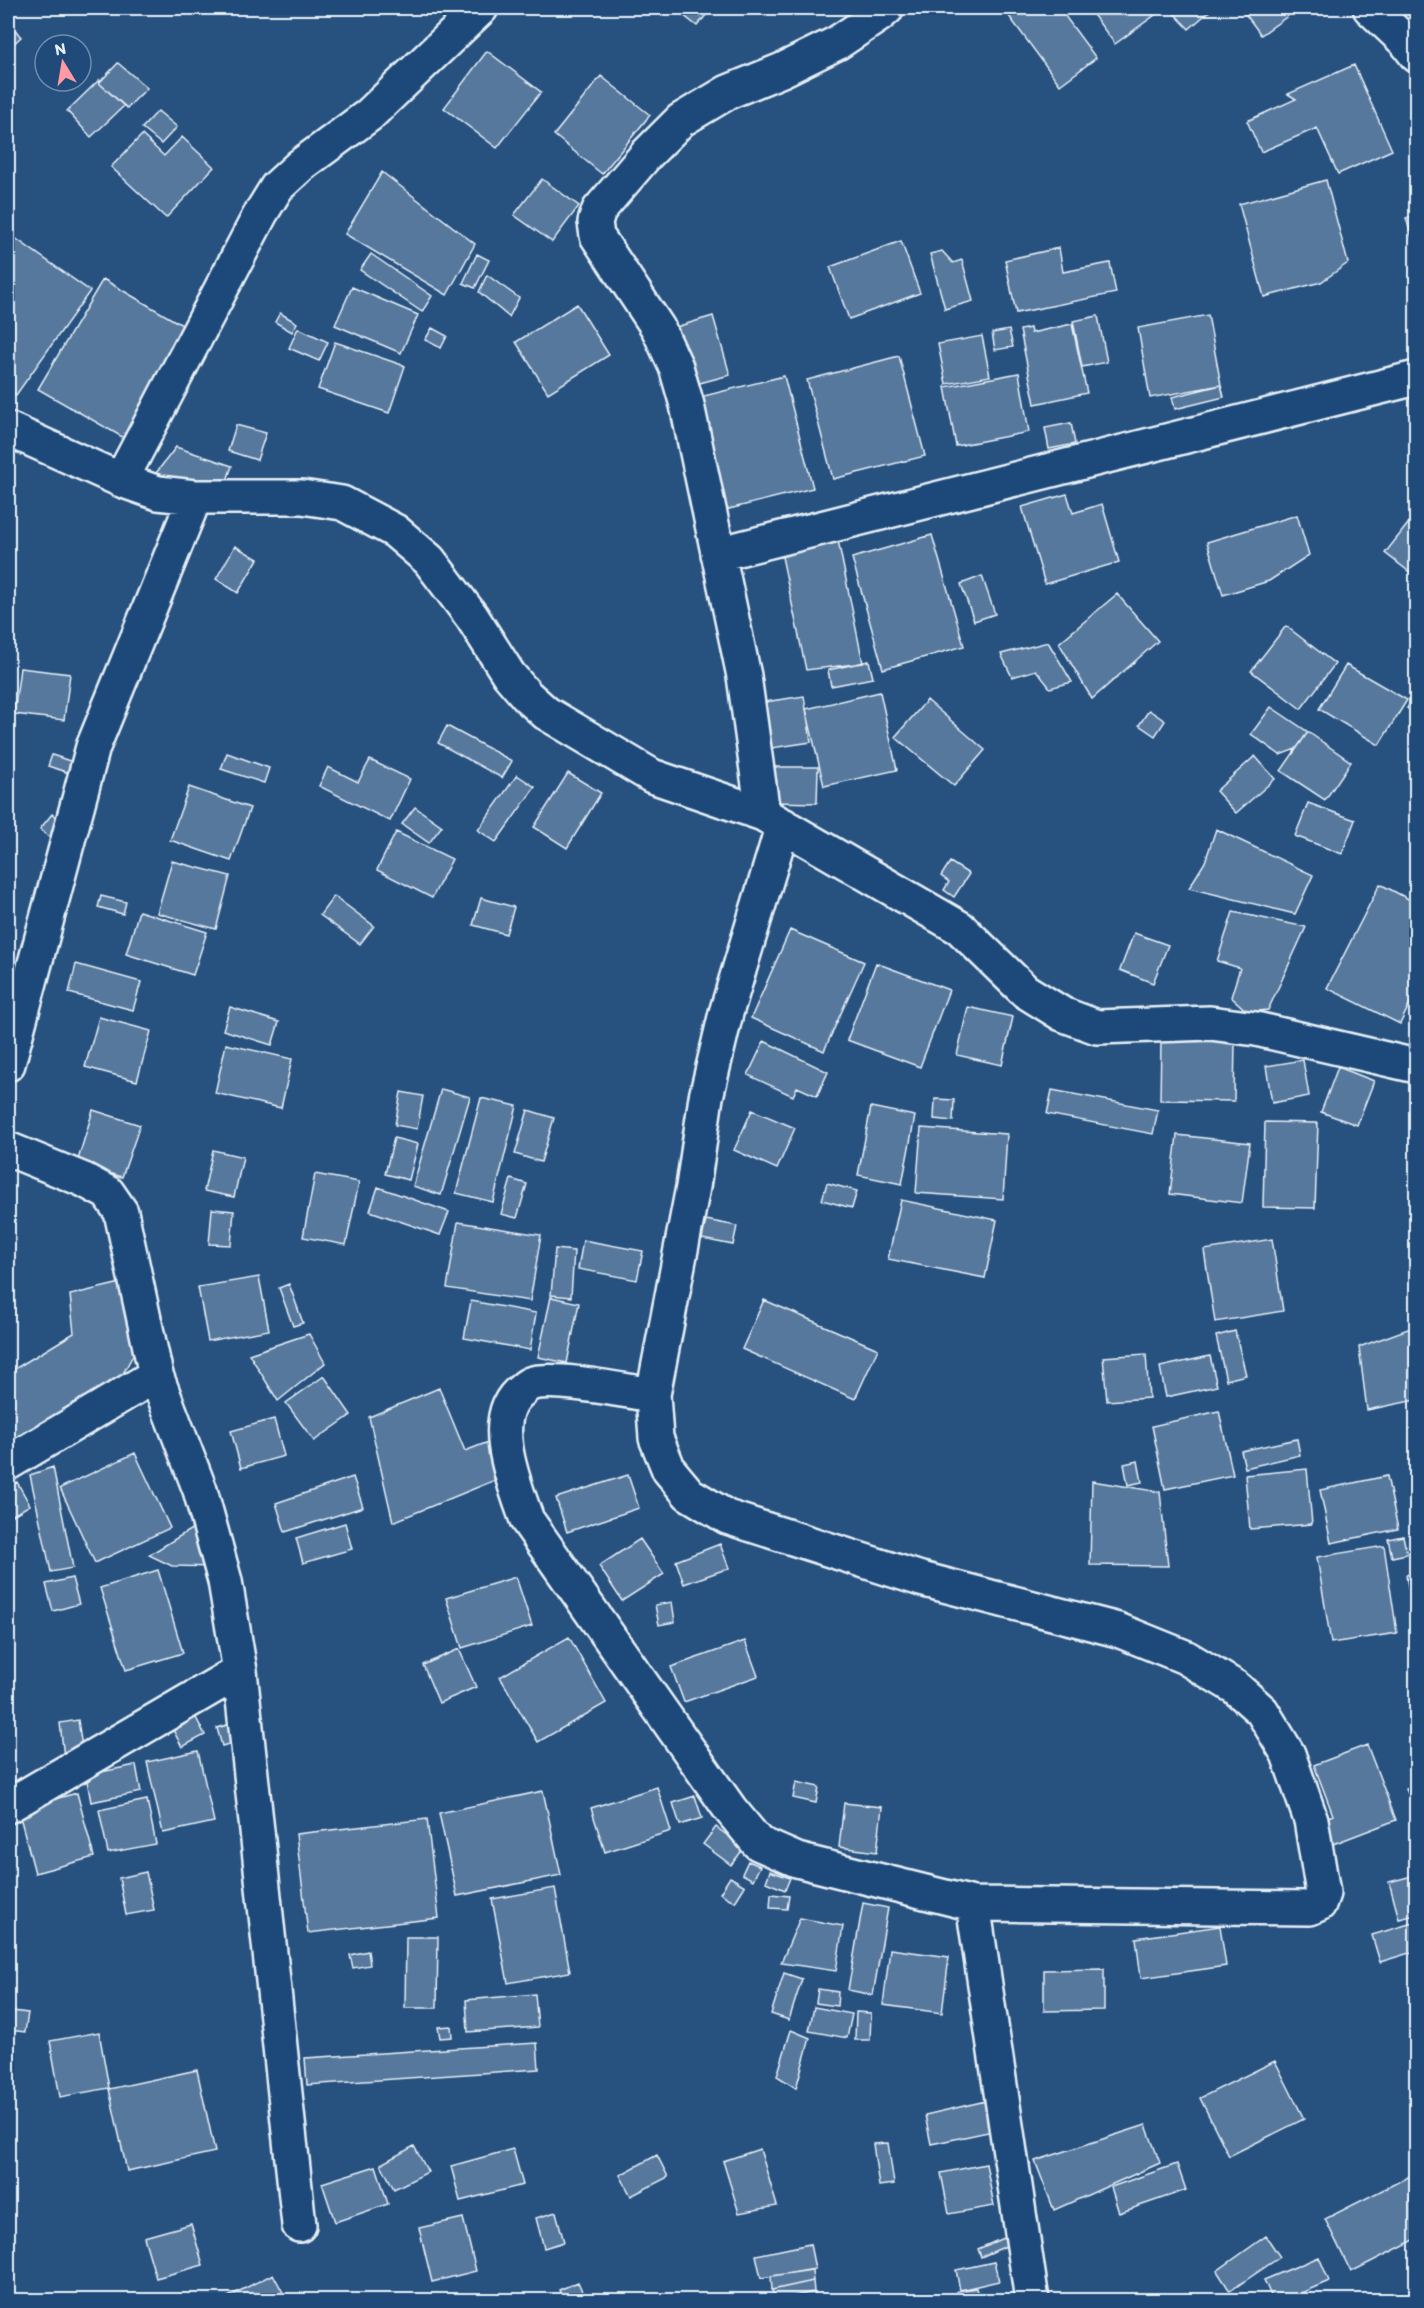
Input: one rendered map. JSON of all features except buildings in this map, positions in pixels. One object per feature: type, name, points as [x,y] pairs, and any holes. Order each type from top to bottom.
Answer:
[{"type":"street","points":[[121,480],[261,213],[277,187],[301,165],[369,115],[481,8]]},
{"type":"street","points":[[653,1395],[556,1382],[532,1383],[513,1396],[504,1420],[507,1455],[514,1485],[528,1520],[730,1809],[758,1842],[796,1860],[973,1904],[1310,1908],[1319,1904],[1323,1893],[1311,1820],[1288,1754],[1262,1711],[1235,1688],[1185,1657],[1118,1630],[921,1579],[727,1517],[689,1494],[669,1470],[656,1438],[653,1395],[693,1187],[706,1097],[773,820],[687,405],[676,367],[658,328],[597,236],[595,222],[599,210],[647,154],[681,120],[728,92],[782,70],[837,43],[887,8]]},
{"type":"street","points":[[1370,8],[1406,42],[1416,55]]},
{"type":"street","points":[[718,554],[1416,378]]},
{"type":"street","points":[[8,429],[121,480],[158,493],[195,497],[302,496],[342,503],[395,531],[429,560],[472,617],[508,675],[546,713],[652,776],[773,820],[960,928],[1025,991],[1062,1014],[1097,1027],[1210,1023],[1256,1029],[1416,1066]]},
{"type":"street","points":[[8,1064],[93,747],[195,497]]},
{"type":"street","points":[[8,1149],[84,1180],[108,1193],[121,1212],[156,1375],[200,1490],[225,1581],[240,1671],[299,2225]]},
{"type":"street","points":[[8,1463],[156,1375]]},
{"type":"street","points":[[8,1806],[240,1671]]},
{"type":"street","points":[[973,1904],[1032,2301]]}]
